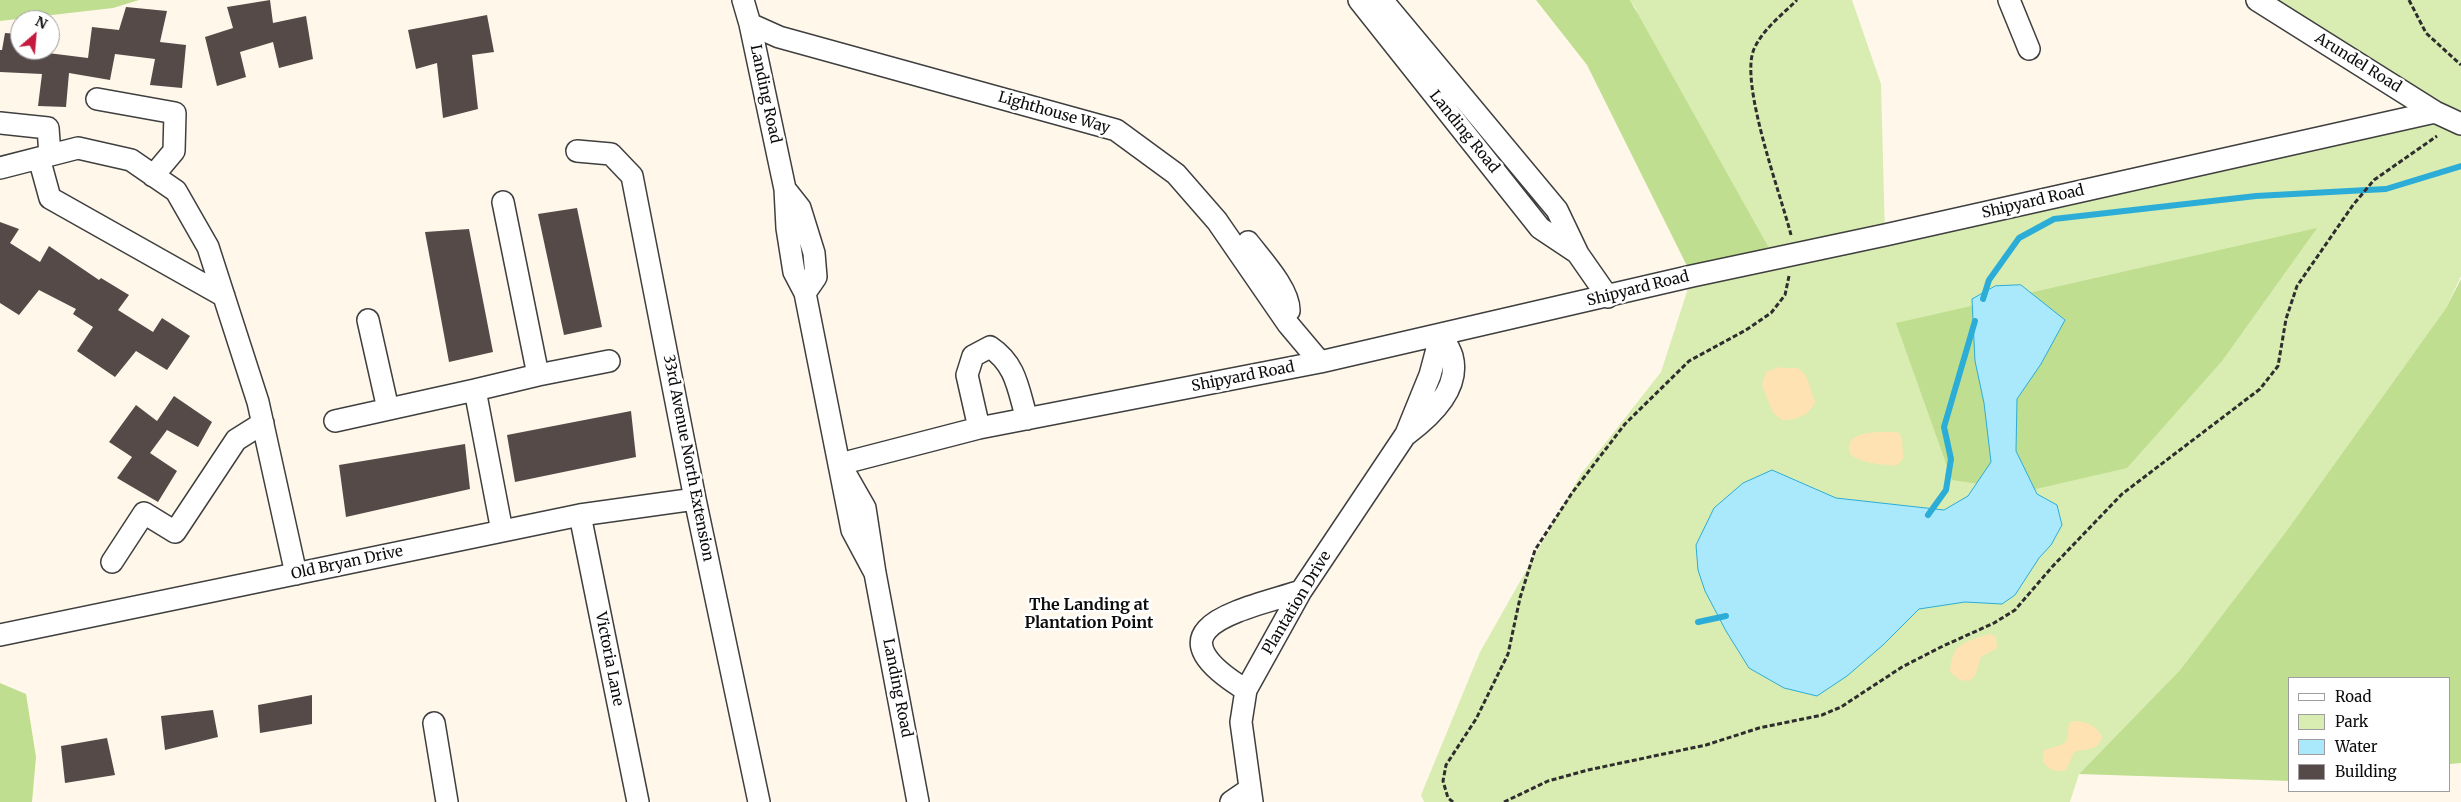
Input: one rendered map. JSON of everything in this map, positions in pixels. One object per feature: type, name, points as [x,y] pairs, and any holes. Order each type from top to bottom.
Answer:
[{"type":"street","name":"Landing Road","points":[[743,0],[750,24],[785,189],[786,228],[794,272],[805,293],[852,530],[875,573],[918,802]]},
{"type":"street","name":"Landing Road","points":[[1359,0],[1540,228],[1578,254]]},
{"type":"street","name":"Landing Road","points":[[1382,0],[1557,210],[1578,254],[1608,297]]},
{"type":"street","points":[[2009,0],[2029,49]]},
{"type":"street","name":"Arundel Road","points":[[2257,0],[2450,119]]},
{"type":"street","name":"Lighthouse Way","points":[[750,24],[779,37],[1116,130],[1176,174],[1217,221],[1288,324],[1320,362]]},
{"type":"street","points":[[97,99],[175,113],[174,151],[153,176]]},
{"type":"street","points":[[1452,118],[1470,105]]},
{"type":"street","name":"Shipyard Road","points":[[840,464],[979,428],[1320,362],[1608,297],[1692,276],[2450,119]]},
{"type":"street","points":[[0,123],[48,128],[44,157],[50,198],[224,296]]},
{"type":"street","points":[[0,168],[78,148],[131,160],[176,191],[208,247],[224,296],[262,423],[296,574]]},
{"type":"street","name":"33rd Avenue North Extension","points":[[577,151],[611,154],[632,176],[695,499],[759,802]]},
{"type":"street","points":[[503,202],[538,375]]},
{"type":"street","points":[[368,320],[388,409]]},
{"type":"street","name":"Plantation Drive","points":[[1253,798],[1241,722],[1246,690],[1301,590],[1406,434],[1430,375],[1441,334]]},
{"type":"street","points":[[979,428],[967,375],[973,356],[990,347],[1003,356],[1013,372],[1027,419]]},
{"type":"street","points":[[335,421],[538,375],[609,361]]},
{"type":"street","points":[[475,390],[502,532]]},
{"type":"street","points":[[112,562],[144,513],[175,532],[236,440],[262,423]]},
{"type":"street","name":"Old Bryan Drive","points":[[0,635],[580,515],[695,499]]},
{"type":"street","name":"Victoria Lane","points":[[580,515],[638,802]]},
{"type":"street","points":[[1246,690],[1224,677],[1206,658],[1201,648],[1204,632],[1220,618],[1301,590]]},
{"type":"street","points":[[434,723],[446,802]]},
{"type":"street","points":[[1231,802],[1253,798]]},
{"type":"path","points":[[1452,802],[1448,798],[1443,781],[1446,765],[1476,718],[1508,654],[1520,598],[1536,550],[1572,494],[1625,424],[1689,361],[1746,330],[1771,313],[1785,295],[1793,242],[1754,103],[1751,65],[1753,50],[1764,32],[1797,0]]},
{"type":"path","points":[[2409,0],[2426,33],[2461,64]]},
{"type":"path","points":[[1504,802],[1548,781],[1588,770],[1706,745],[1760,728],[1822,715],[1841,707],[1902,667],[1941,646],[1994,623],[2015,610],[2069,548],[2122,494],[2260,389],[2278,366],[2286,319],[2297,286],[2353,204],[2374,180],[2442,133],[2450,119]]},
{"type":"green space","points":[[0,0],[139,0],[113,8],[60,14],[60,10],[10,10],[10,20],[0,21]]},
{"type":"green space","points":[[1536,0],[1630,0],[1775,259],[1692,276],[1587,65]]},
{"type":"green space","points":[[1630,0],[1852,0],[1881,84],[1885,235],[2434,119],[2461,132],[2461,276],[2446,308],[2285,533],[2180,670],[2079,774],[2070,802],[1424,802],[1421,795],[1480,652],[1581,474],[1661,372],[1692,276],[1636,9]]},
{"type":"green space","points":[[2257,0],[2461,0],[2461,115]]},
{"type":"green space","points":[[2317,228],[2222,361],[2127,468],[2027,491],[1952,480],[1896,323]]},
{"type":"green space","points":[[2461,279],[2461,763],[2451,764],[2451,677],[2288,677],[2288,781],[2079,774],[2180,670],[2285,533],[2446,308]]},
{"type":"green space","points":[[0,683],[26,694],[36,757],[32,802],[0,802]]},
{"type":"sand","points":[[1779,367],[1799,369],[1806,376],[1815,402],[1806,414],[1782,420],[1773,413],[1762,385],[1766,372]]},
{"type":"sand","points":[[1899,433],[1902,439],[1903,459],[1896,466],[1866,462],[1850,454],[1849,446],[1851,440],[1856,436]]},
{"type":"sand","points":[[1990,634],[1996,637],[1997,648],[1981,657],[1975,676],[1969,681],[1960,680],[1950,672],[1953,655],[1961,645]]},
{"type":"sand","points":[[2074,721],[2087,723],[2094,727],[2102,736],[2100,741],[2098,745],[2091,749],[2074,752],[2066,770],[2056,771],[2051,769],[2043,762],[2044,750],[2064,744],[2067,740],[2069,723]]},
{"type":"water","points":[[2021,285],[2065,320],[2041,364],[2017,399],[2016,451],[2037,494],[2057,505],[2062,525],[2051,545],[2039,558],[2015,595],[2002,604],[1965,602],[1919,609],[1883,645],[1847,676],[1817,696],[1784,688],[1749,668],[1726,631],[1705,591],[1698,570],[1696,545],[1714,508],[1743,483],[1772,470],[1836,498],[1944,510],[1968,496],[1991,462],[1984,403],[1975,361],[1972,299],[1995,286]]},
{"type":"building","points":[[270,0],[273,23],[306,16],[313,59],[279,68],[273,42],[240,52],[246,77],[217,86],[205,37],[233,28],[227,7]]},
{"type":"building","points":[[126,7],[167,11],[160,42],[186,45],[182,88],[150,85],[155,59],[115,54],[110,80],[69,73],[66,107],[38,106],[42,74],[0,72],[0,50],[2,50],[5,33],[10,33],[10,60],[60,60],[60,54],[88,58],[92,27],[119,30]]},
{"type":"building","points":[[487,15],[494,52],[472,55],[478,109],[443,118],[437,63],[416,69],[408,30]]},
{"type":"building","points":[[577,208],[602,327],[564,335],[538,214]]},
{"type":"building","points":[[0,222],[19,229],[10,243],[40,262],[49,246],[99,280],[101,278],[129,295],[118,310],[153,332],[162,318],[190,336],[167,370],[136,351],[115,377],[77,351],[93,327],[73,314],[76,309],[39,290],[19,315],[0,303]]},
{"type":"building","points":[[469,229],[493,352],[449,362],[425,232]]},
{"type":"building","points":[[174,396],[212,422],[198,447],[167,430],[150,453],[177,471],[158,502],[117,478],[132,457],[109,442],[136,405],[157,421]]},
{"type":"building","points":[[631,411],[636,457],[515,482],[507,435]]},
{"type":"building","points":[[465,444],[470,489],[346,517],[339,465]]},
{"type":"building","points":[[312,695],[312,724],[260,733],[258,705]]},
{"type":"building","points":[[213,710],[218,737],[165,750],[161,716]]},
{"type":"building","points":[[107,738],[115,775],[65,783],[61,746]]},
{"type":"waterway","points":[[1983,299],[1989,280],[2019,238],[2054,219],[2256,196],[2386,189],[2461,166]]},
{"type":"waterway","points":[[1928,515],[1946,490],[1951,459],[1944,427],[1975,321]]},
{"type":"waterway","points":[[1698,622],[1726,616]]},
{"type":"district","name":"The Landing at Plantation Point","points":[[1089,614]]}]
